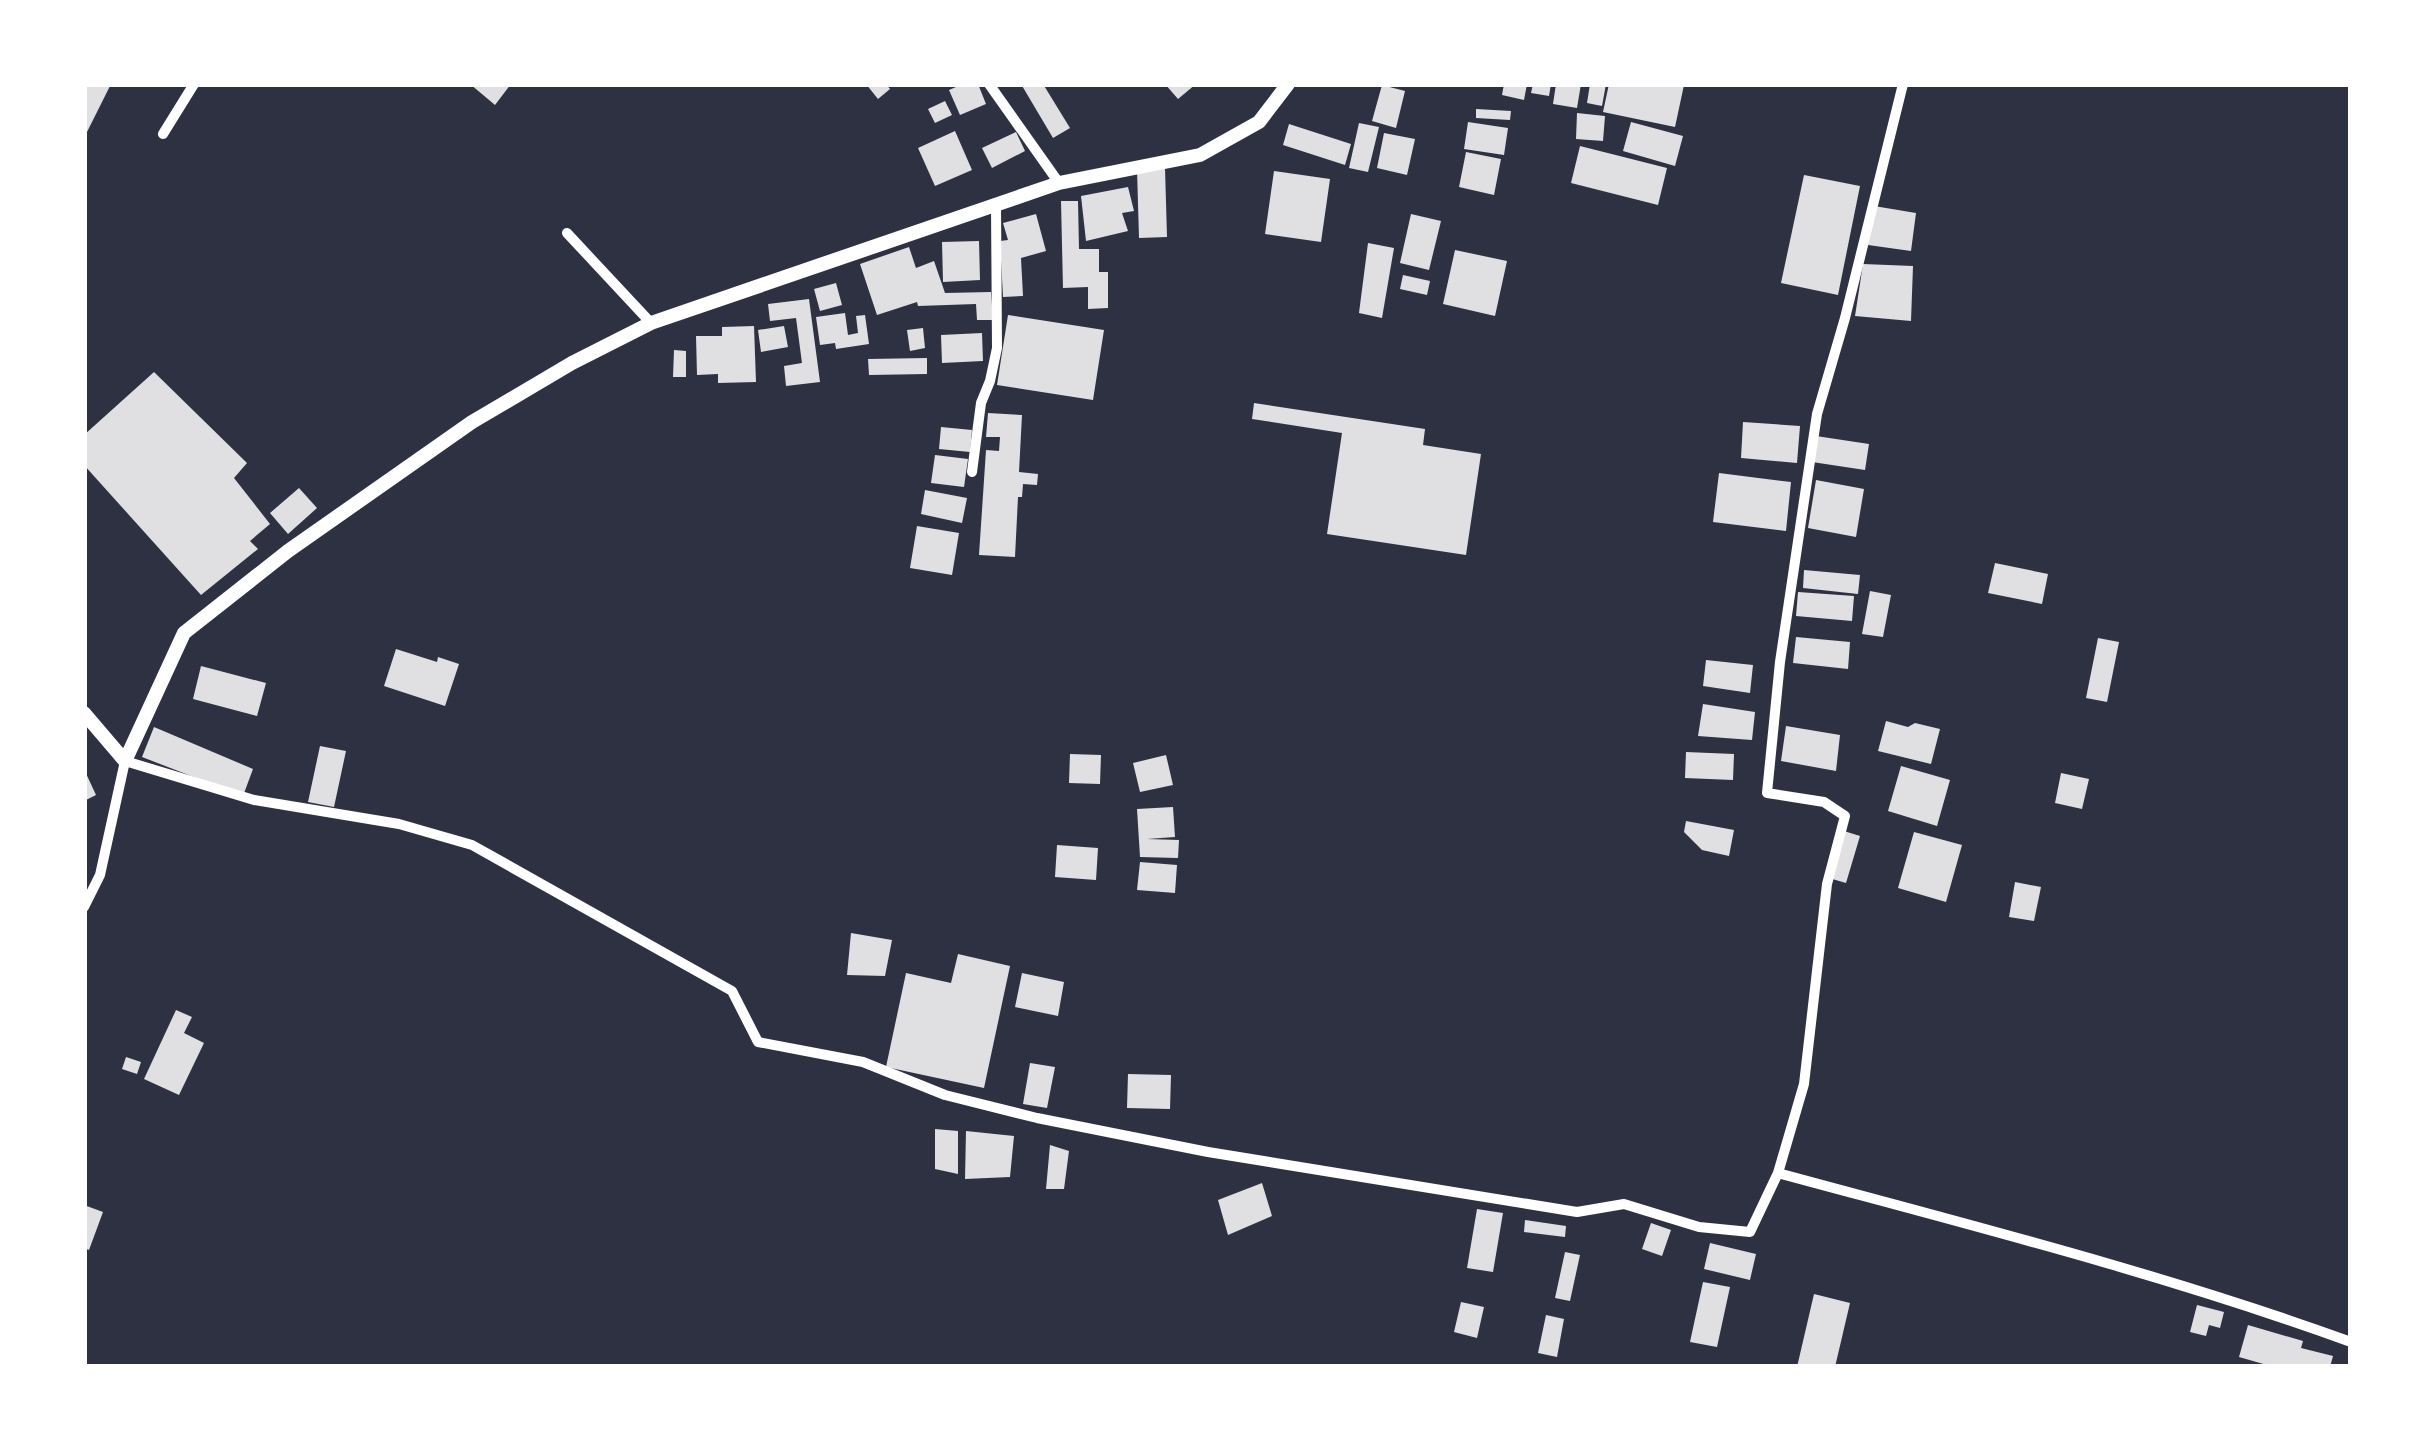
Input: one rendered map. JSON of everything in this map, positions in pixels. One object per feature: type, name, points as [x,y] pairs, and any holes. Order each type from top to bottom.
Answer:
[{"type":"street","points":[[163,134],[194,84]]},
{"type":"street","points":[[989,84],[1059,183]]},
{"type":"street","points":[[84,907],[100,875],[125,761],[184,633],[288,551],[472,422],[651,323],[1059,183],[1200,155],[1259,122],[1288,84]]},
{"type":"street","points":[[84,713],[125,761],[254,800],[399,824],[472,845],[732,991],[758,1042],[863,1062],[968,1101],[1208,1152],[1577,1212],[1624,1204],[1699,1226],[1750,1232],[1778,1173],[1804,1084],[1827,884],[1845,816],[1824,802],[1767,793],[1780,662],[1816,414],[1903,84]]},
{"type":"street","points":[[972,472],[981,404],[997,347],[996,205]]},
{"type":"street","points":[[568,233],[651,323]]},
{"type":"street","points":[[1778,1173],[2103,1261],[2351,1342]]},
{"type":"building","points":[[84,84],[111,84],[84,138]]},
{"type":"building","points":[[470,84],[511,84],[495,105]]},
{"type":"building","points":[[866,84],[886,84],[890,89],[878,99]]},
{"type":"building","points":[[978,84],[986,104],[960,115],[949,90]]},
{"type":"building","points":[[1021,84],[1043,84],[1070,128],[1053,138]]},
{"type":"building","points":[[1165,84],[1196,84],[1178,99]]},
{"type":"building","points":[[1504,84],[1527,84],[1524,100],[1502,95]]},
{"type":"building","points":[[1533,84],[1551,84],[1549,96],[1531,93]]},
{"type":"building","points":[[1556,84],[1581,84],[1577,108],[1553,104]]},
{"type":"building","points":[[1590,84],[1606,84],[1602,106],[1587,103]]},
{"type":"building","points":[[1609,84],[1684,85],[1675,127],[1603,112]]},
{"type":"building","points":[[1382,85],[1405,91],[1396,128],[1372,121]]},
{"type":"building","points":[[945,101],[952,115],[935,123],[928,109]]},
{"type":"building","points":[[1476,109],[1511,111],[1510,120],[1476,118]]},
{"type":"building","points":[[1577,113],[1605,116],[1603,141],[1576,139]]},
{"type":"building","points":[[1468,122],[1508,128],[1504,155],[1464,149]]},
{"type":"building","points":[[1631,122],[1683,136],[1675,166],[1623,151]]},
{"type":"building","points":[[1359,123],[1379,127],[1368,172],[1349,168]]},
{"type":"building","points":[[1289,124],[1351,144],[1345,165],[1283,145]]},
{"type":"building","points":[[955,131],[972,170],[935,186],[918,148]]},
{"type":"building","points":[[1016,132],[1025,151],[992,168],[982,148]]},
{"type":"building","points":[[1384,133],[1415,139],[1407,175],[1377,168]]},
{"type":"building","points":[[1580,146],[1667,168],[1658,205],[1571,183]]},
{"type":"building","points":[[1466,152],[1501,159],[1494,195],[1459,187]]},
{"type":"building","points":[[1165,168],[1167,237],[1139,238],[1137,169]]},
{"type":"building","points":[[1274,171],[1330,179],[1321,242],[1265,234]]},
{"type":"building","points":[[1804,175],[1860,186],[1838,295],[1781,283]]},
{"type":"building","points":[[1128,187],[1134,211],[1122,213],[1128,231],[1086,241],[1081,196]]},
{"type":"building","points":[[1061,201],[1078,201],[1079,249],[1099,249],[1099,272],[1108,272],[1108,308],[1088,309],[1088,287],[1063,288]]},
{"type":"building","points":[[1874,206],[1916,213],[1911,251],[1868,245]]},
{"type":"building","points":[[1036,214],[1046,251],[1021,258],[1023,296],[1003,297],[1000,241],[1008,240],[1003,223]]},
{"type":"building","points":[[1411,214],[1441,221],[1429,270],[1400,263]]},
{"type":"building","points":[[979,241],[980,280],[943,282],[942,242]]},
{"type":"building","points":[[1368,243],[1394,248],[1382,318],[1359,313]]},
{"type":"building","points":[[909,247],[916,268],[934,261],[945,293],[991,292],[993,320],[977,320],[976,304],[918,306],[917,302],[877,315],[860,264]]},
{"type":"building","points":[[1455,250],[1507,261],[1495,316],[1443,304]]},
{"type":"building","points":[[1863,264],[1913,266],[1911,321],[1855,316]]},
{"type":"building","points":[[1403,275],[1430,281],[1427,295],[1400,289]]},
{"type":"building","points":[[836,283],[842,305],[820,311],[814,289]]},
{"type":"building","points":[[809,299],[820,382],[786,386],[784,366],[802,363],[796,318],[770,321],[768,304]]},
{"type":"building","points":[[845,313],[848,335],[858,333],[856,316],[865,315],[869,344],[836,349],[835,343],[820,345],[816,317]]},
{"type":"building","points":[[1008,315],[1104,330],[1093,400],[997,385]]},
{"type":"building","points":[[754,326],[756,382],[718,383],[718,374],[697,375],[696,336],[722,336],[722,327]]},
{"type":"building","points":[[784,326],[788,347],[761,352],[758,330]]},
{"type":"building","points":[[923,328],[925,348],[910,351],[907,330]]},
{"type":"building","points":[[982,333],[983,361],[942,363],[941,335]]},
{"type":"building","points":[[674,350],[686,351],[686,377],[673,377]]},
{"type":"building","points":[[927,358],[927,374],[869,375],[868,359]]},
{"type":"building","points":[[154,372],[247,463],[234,478],[270,524],[250,541],[258,549],[201,595],[84,465],[84,435]]},
{"type":"building","points":[[1254,403],[1425,429],[1423,445],[1481,454],[1466,555],[1327,534],[1342,433],[1252,419]]},
{"type":"building","points":[[988,413],[1022,415],[1019,472],[1038,474],[1037,485],[1023,484],[1022,497],[1018,497],[1015,557],[979,555],[986,450],[999,451],[1000,437],[986,437]]},
{"type":"building","points":[[1743,422],[1800,426],[1797,463],[1741,458]]},
{"type":"building","points":[[941,427],[972,430],[970,452],[939,449]]},
{"type":"building","points":[[1816,436],[1869,444],[1865,470],[1812,462]]},
{"type":"building","points":[[935,455],[968,459],[964,487],[931,483]]},
{"type":"building","points":[[1719,473],[1791,482],[1786,531],[1713,522]]},
{"type":"building","points":[[1816,480],[1864,489],[1856,537],[1808,528]]},
{"type":"building","points":[[299,488],[317,508],[288,534],[270,513]]},
{"type":"building","points":[[925,490],[967,498],[962,523],[921,514]]},
{"type":"building","points":[[917,526],[959,533],[952,575],[910,568]]},
{"type":"building","points":[[1995,563],[2048,574],[2042,604],[1988,593]]},
{"type":"building","points":[[1804,570],[1860,575],[1858,594],[1803,588]]},
{"type":"building","points":[[1870,591],[1891,595],[1883,637],[1862,634]]},
{"type":"building","points":[[1798,592],[1854,596],[1852,621],[1796,616]]},
{"type":"building","points":[[1796,637],[1850,642],[1848,669],[1793,663]]},
{"type":"building","points":[[2098,638],[2119,642],[2107,702],[2086,698]]},
{"type":"building","points":[[396,649],[459,664],[445,706],[384,686]]},
{"type":"building","points":[[1706,660],[1753,665],[1750,693],[1703,686]]},
{"type":"building","points":[[201,666],[266,683],[257,716],[193,699]]},
{"type":"building","points":[[1703,704],[1755,712],[1752,740],[1698,736]]},
{"type":"building","points":[[1886,721],[1940,729],[1931,764],[1878,751]]},
{"type":"building","points":[[1786,726],[1840,735],[1836,771],[1781,761]]},
{"type":"building","points":[[154,727],[253,769],[243,796],[142,757]]},
{"type":"building","points":[[320,746],[346,751],[334,807],[308,802]]},
{"type":"building","points":[[1686,752],[1734,754],[1733,780],[1685,778]]},
{"type":"building","points":[[1070,754],[1101,755],[1100,784],[1069,783]]},
{"type":"building","points":[[1166,755],[1173,785],[1140,792],[1133,763]]},
{"type":"building","points":[[1901,766],[1950,780],[1937,826],[1888,811]]},
{"type":"building","points":[[84,769],[96,795],[84,801]]},
{"type":"building","points":[[2061,773],[2089,779],[2082,809],[2055,803]]},
{"type":"building","points":[[1173,807],[1175,837],[1147,839],[1179,840],[1178,858],[1140,857],[1137,809]]},
{"type":"building","points":[[1686,821],[1734,830],[1729,856],[1702,850],[1684,832]]},
{"type":"building","points":[[1844,831],[1860,836],[1846,883],[1829,878]]},
{"type":"building","points":[[1914,832],[1962,845],[1946,902],[1898,888]]},
{"type":"building","points":[[1057,845],[1098,848],[1096,880],[1055,877]]},
{"type":"building","points":[[1140,862],[1177,865],[1175,893],[1137,890]]},
{"type":"building","points":[[2015,882],[2041,887],[2034,921],[2009,917]]},
{"type":"building","points":[[851,933],[892,940],[885,976],[847,975]]},
{"type":"building","points":[[958,954],[1010,966],[984,1088],[886,1067],[906,973],[951,983]]},
{"type":"building","points":[[1022,973],[1064,982],[1058,1016],[1015,1007]]},
{"type":"building","points":[[176,1010],[192,1017],[184,1033],[204,1043],[179,1095],[144,1079]]},
{"type":"building","points":[[126,1057],[141,1062],[137,1074],[122,1069]]},
{"type":"building","points":[[1030,1063],[1055,1067],[1047,1108],[1023,1104]]},
{"type":"building","points":[[1128,1074],[1171,1075],[1170,1109],[1127,1108]]},
{"type":"building","points":[[935,1129],[958,1131],[958,1174],[935,1169]]},
{"type":"building","points":[[966,1131],[1014,1136],[1010,1177],[965,1179]]},
{"type":"building","points":[[1050,1145],[1069,1151],[1064,1189],[1046,1189]]},
{"type":"building","points":[[1262,1183],[1272,1216],[1228,1235],[1218,1200]]},
{"type":"building","points":[[84,1205],[103,1212],[89,1250],[84,1248]]},
{"type":"building","points":[[1477,1209],[1503,1213],[1493,1272],[1467,1268]]},
{"type":"building","points":[[1525,1220],[1566,1226],[1565,1237],[1524,1232]]},
{"type":"building","points":[[1651,1223],[1671,1230],[1662,1256],[1642,1249]]},
{"type":"building","points":[[1710,1243],[1756,1254],[1750,1280],[1704,1269]]},
{"type":"building","points":[[1565,1252],[1580,1255],[1570,1301],[1555,1298]]},
{"type":"building","points":[[1703,1282],[1730,1287],[1717,1347],[1690,1342]]},
{"type":"building","points":[[1814,1294],[1850,1303],[1835,1367],[1797,1367]]},
{"type":"building","points":[[1461,1302],[1484,1307],[1477,1338],[1454,1332]]},
{"type":"building","points":[[2197,1305],[2224,1312],[2220,1328],[2209,1325],[2206,1336],[2190,1332]]},
{"type":"building","points":[[1546,1315],[1564,1319],[1557,1357],[1538,1353]]},
{"type":"building","points":[[2248,1325],[2303,1341],[2301,1348],[2333,1356],[2330,1367],[2274,1367],[2239,1357]]}]
